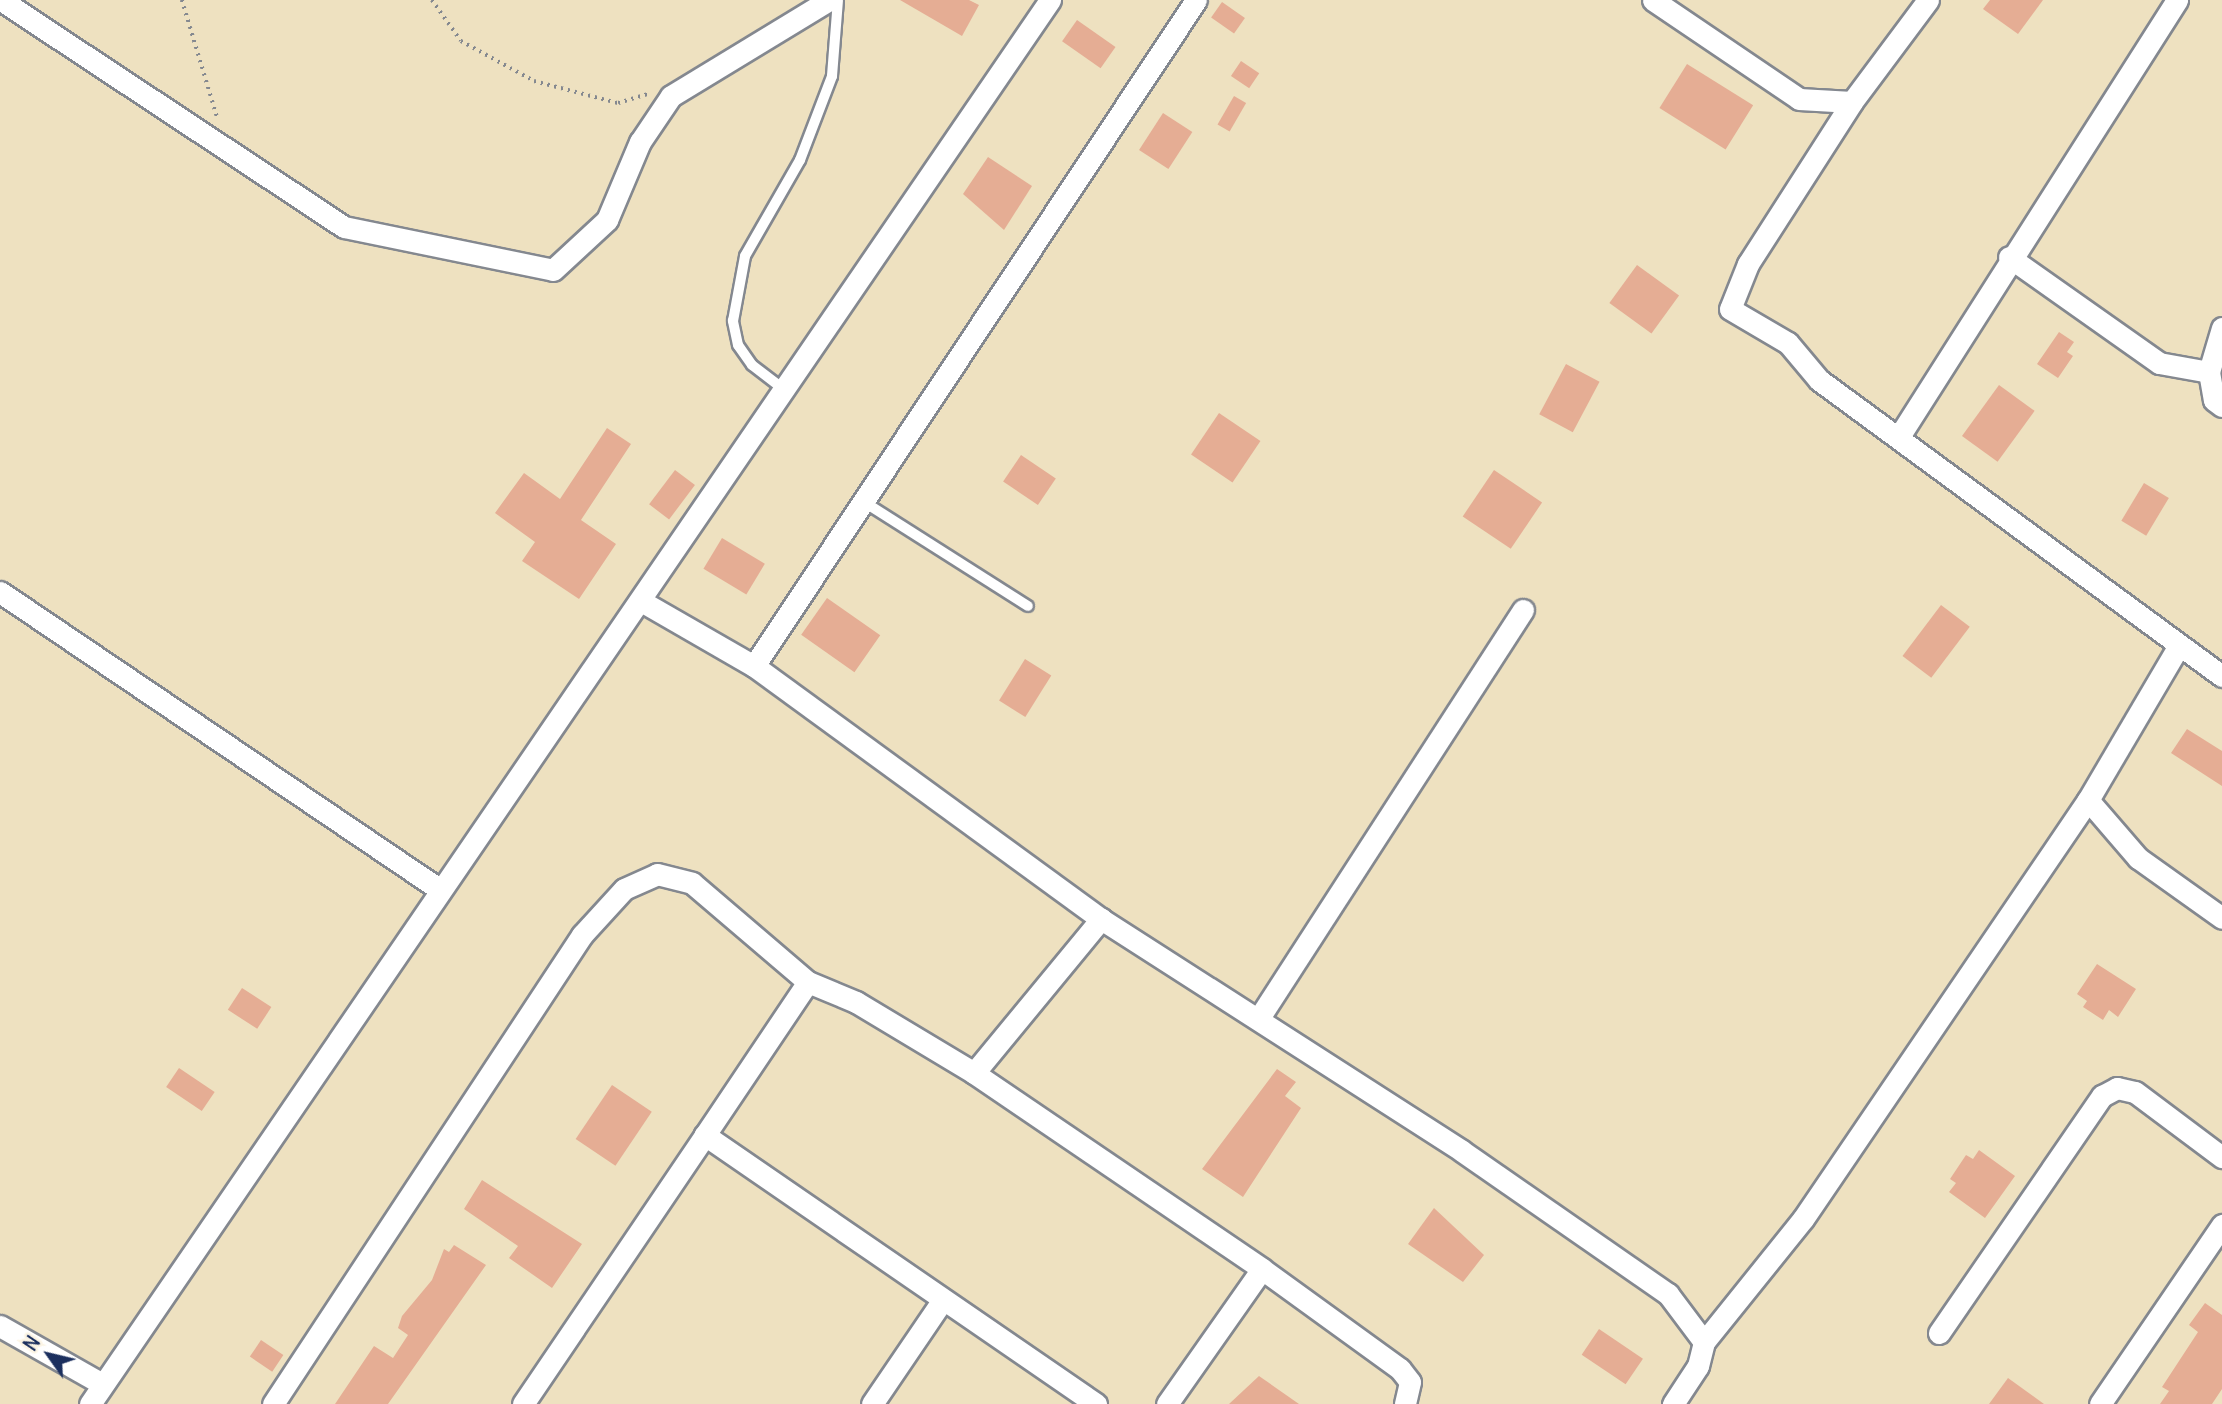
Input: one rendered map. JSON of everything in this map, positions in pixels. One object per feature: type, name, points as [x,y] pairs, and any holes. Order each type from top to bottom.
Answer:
[{"type":"street","points":[[1,0],[344,227],[553,270],[607,220],[640,142],[671,96],[829,0]]},
{"type":"street","points":[[90,1404],[439,889],[787,392],[1050,0]]},
{"type":"street","points":[[754,666],[1196,0]]},
{"type":"street","points":[[1653,0],[1799,99],[1853,102]]},
{"type":"street","points":[[1928,0],[1853,102],[1748,264],[1730,309],[1788,343],[1819,380],[1900,435],[2177,649],[2222,676]]},
{"type":"street","points":[[1900,435],[2010,257],[2176,0]]},
{"type":"street","points":[[2010,257],[2159,363],[2209,373]]},
{"type":"street","points":[[2222,328],[2209,373],[2214,400],[2222,406]]},
{"type":"street","points":[[0,592],[439,889]]},
{"type":"street","points":[[641,601],[754,666],[1101,919],[1259,1018],[1668,1294],[1704,1342]]},
{"type":"street","points":[[1259,1018],[1523,610]]},
{"type":"street","points":[[1673,1404],[1698,1366],[1704,1342],[1803,1219],[2088,800],[2177,649]]},
{"type":"street","points":[[2088,800],[2138,858],[2222,918]]},
{"type":"street","points":[[273,1404],[582,935],[624,889],[657,874],[692,883],[808,982],[856,1002],[974,1073],[1262,1269],[1400,1369],[1410,1382],[1405,1404]]},
{"type":"street","points":[[974,1073],[1101,919]]},
{"type":"street","points":[[523,1404],[808,982]]},
{"type":"street","points":[[1939,1333],[2102,1096],[2117,1088],[2135,1092],[2222,1157]]},
{"type":"street","points":[[705,1135],[942,1301],[1096,1404]]},
{"type":"street","points":[[2100,1404],[2222,1225]]},
{"type":"street","points":[[1167,1404],[1262,1269]]},
{"type":"street","points":[[872,1404],[942,1301]]},
{"type":"street","points":[[0,1326],[102,1384]]},
{"type":"lane","points":[[787,392],[751,365],[738,345],[733,321],[745,256],[800,160],[832,76],[838,0]]},
{"type":"lane","points":[[864,502],[1028,606]]},
{"type":"path","points":[[182,0],[225,149]]},
{"type":"path","points":[[432,0],[461,41],[534,81],[618,103],[655,92]]},
{"type":"building","points":[[900,0],[969,0],[979,5],[962,36]]},
{"type":"building","points":[[1990,0],[2043,0],[2018,34],[1983,9]]},
{"type":"building","points":[[1222,2],[1245,18],[1234,34],[1211,18]]},
{"type":"building","points":[[1077,20],[1116,47],[1101,68],[1062,41]]},
{"type":"building","points":[[1241,61],[1259,73],[1249,88],[1231,76]]},
{"type":"building","points":[[1687,64],[1753,105],[1726,149],[1659,108]]},
{"type":"building","points":[[1234,96],[1246,103],[1230,132],[1218,125]]},
{"type":"building","points":[[1163,113],[1192,132],[1168,169],[1139,150]]},
{"type":"building","points":[[988,157],[1032,186],[1004,230],[963,194]]},
{"type":"building","points":[[1637,265],[1679,296],[1651,334],[1609,303]]},
{"type":"building","points":[[2059,332],[2074,342],[2067,352],[2073,356],[2058,378],[2037,364]]},
{"type":"building","points":[[1566,364],[1600,382],[1573,432],[1539,414]]},
{"type":"building","points":[[1999,385],[2035,411],[1998,462],[1962,436]]},
{"type":"building","points":[[1219,413],[1260,441],[1232,482],[1191,454]]},
{"type":"building","points":[[607,428],[631,444],[581,520],[616,544],[579,599],[522,561],[535,542],[495,513],[524,473],[560,499]]},
{"type":"building","points":[[1021,455],[1056,478],[1038,505],[1003,482]]},
{"type":"building","points":[[675,470],[695,485],[669,519],[649,504]]},
{"type":"building","points":[[1494,470],[1542,502],[1511,549],[1463,516]]},
{"type":"building","points":[[2144,483],[2169,498],[2146,536],[2121,521]]},
{"type":"building","points":[[722,538],[765,564],[746,595],[703,569]]},
{"type":"building","points":[[827,598],[880,635],[854,672],[801,635]]},
{"type":"building","points":[[1941,605],[1970,627],[1931,678],[1902,656]]},
{"type":"building","points":[[1025,659],[1051,675],[1025,717],[999,701]]},
{"type":"building","points":[[2187,729],[2222,751],[2222,786],[2171,753]]},
{"type":"building","points":[[2097,964],[2136,989],[2118,1017],[2109,1010],[2103,1020],[2083,1007],[2087,1001],[2077,994]]},
{"type":"building","points":[[242,988],[271,1007],[257,1029],[228,1010]]},
{"type":"building","points":[[179,1068],[215,1092],[202,1111],[166,1087]]},
{"type":"building","points":[[1277,1069],[1296,1082],[1285,1096],[1301,1108],[1243,1197],[1202,1169]]},
{"type":"building","points":[[612,1085],[652,1112],[615,1166],[576,1139]]},
{"type":"building","points":[[1979,1150],[2015,1176],[1985,1218],[1949,1192],[1956,1183],[1950,1179],[1966,1155],[1973,1159]]},
{"type":"building","points":[[482,1180],[582,1244],[552,1288],[509,1258],[518,1246],[464,1209]]},
{"type":"building","points":[[1434,1208],[1484,1255],[1463,1282],[1408,1244]]},
{"type":"building","points":[[454,1245],[486,1265],[388,1404],[335,1404],[374,1346],[393,1358],[408,1335],[398,1328],[402,1316],[432,1280],[444,1249],[449,1252]]},
{"type":"building","points":[[2205,1303],[2222,1315],[2222,1389],[2212,1404],[2160,1404],[2169,1391],[2162,1387],[2198,1332],[2189,1325]]},
{"type":"building","points":[[1599,1329],[1643,1359],[1626,1384],[1582,1355]]},
{"type":"building","points":[[261,1340],[283,1355],[272,1372],[250,1357]]},
{"type":"building","points":[[1259,1376],[1299,1404],[1229,1404]]},
{"type":"building","points":[[2008,1378],[2044,1404],[1989,1404]]}]
